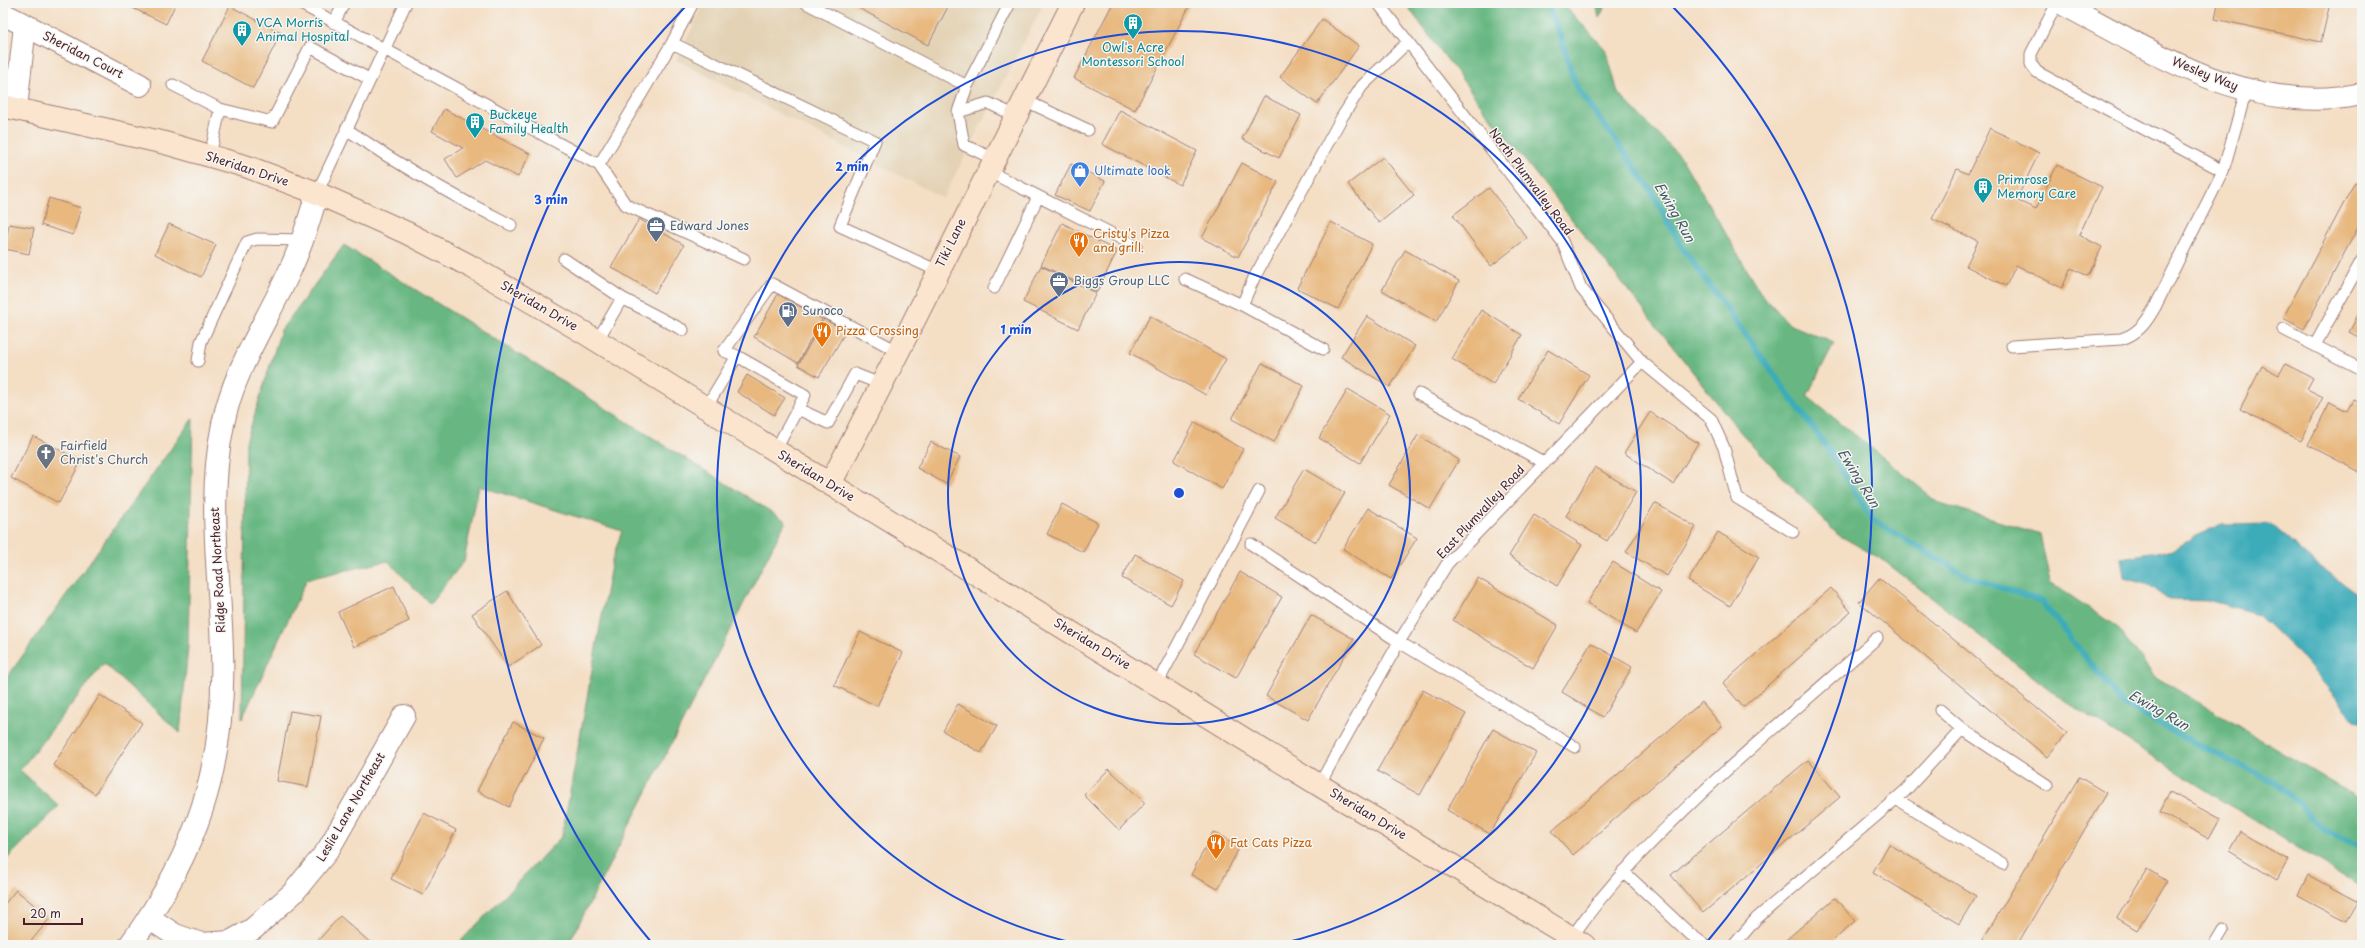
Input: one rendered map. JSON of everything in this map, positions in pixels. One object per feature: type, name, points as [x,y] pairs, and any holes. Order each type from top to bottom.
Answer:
[{"type":"street","name":"Tiki Lane","points":[[830,484],[883,385],[938,271],[1073,3]]},
{"type":"street","name":"Wesley Way","points":[[2061,3],[2169,60],[2212,79],[2246,91],[2286,98],[2320,100],[2362,94]]},
{"type":"street","name":"Sheridan Court","points":[[3,14],[140,85]]},
{"type":"street","points":[[9,107],[25,25]]},
{"type":"street","name":"Sheridan Drive","points":[[9,107],[210,156],[248,167],[317,192],[407,233],[472,266],[1157,684],[1319,785],[1578,941]]},
{"type":"street","name":"Ridge Road Northeast","points":[[130,945],[173,880],[189,847],[201,814],[214,765],[223,708],[222,651],[215,508],[218,451],[223,423],[231,392],[240,369],[292,268],[317,192]]},
{"type":"street","name":"Leslie Lane Northeast","points":[[149,918],[175,935],[201,944],[230,942],[253,930],[294,893],[328,850],[404,716]]},
{"type":"lane","points":[[299,3],[383,50],[599,165],[626,205],[744,259]]},
{"type":"lane","points":[[334,23],[344,3]]},
{"type":"lane","points":[[317,192],[406,3]]},
{"type":"lane","points":[[599,165],[672,43],[693,3]]},
{"type":"lane","points":[[806,3],[966,86]]},
{"type":"lane","points":[[1010,3],[966,86],[958,112],[964,145],[1038,197],[1136,246]]},
{"type":"lane","name":"North Plumvalley Road","points":[[1378,3],[1562,241],[1581,288],[1642,362],[1711,420],[1724,448],[1737,498],[1793,532]]},
{"type":"lane","points":[[2057,3],[2030,54],[2031,64],[2037,72],[2223,171]]},
{"type":"lane","points":[[1242,305],[1254,278],[1342,117],[1362,86],[1408,42]]},
{"type":"lane","points":[[672,43],[876,141],[840,226],[938,271]]},
{"type":"lane","points":[[173,85],[220,108],[272,122],[310,48],[369,79]]},
{"type":"lane","points":[[2012,346],[2120,339],[2131,336],[2141,329],[2155,307],[2223,171],[2246,91]]},
{"type":"lane","points":[[958,112],[988,103],[1020,108],[1088,130]]},
{"type":"lane","points":[[210,156],[220,108]]},
{"type":"lane","points":[[346,129],[394,162],[464,202],[512,225]]},
{"type":"lane","points":[[994,288],[1038,197]]},
{"type":"lane","points":[[198,361],[200,342],[247,242],[257,239],[302,240]]},
{"type":"lane","points":[[564,259],[622,298],[683,330]]},
{"type":"lane","points":[[2315,345],[2362,260]]},
{"type":"lane","points":[[1185,279],[1242,305],[1323,349]]},
{"type":"lane","points":[[775,451],[806,396],[737,356],[724,351],[772,284],[899,352]]},
{"type":"lane","points":[[597,341],[622,298]]},
{"type":"lane","points":[[2282,329],[2362,370]]},
{"type":"lane","points":[[705,409],[737,356]]},
{"type":"lane","name":"East Plumvalley Road","points":[[1319,785],[1399,642],[1447,564],[1642,362]]},
{"type":"lane","points":[[798,409],[828,423],[855,374],[883,385]]},
{"type":"lane","points":[[1419,394],[1545,463]]},
{"type":"lane","points":[[1157,684],[1259,490]]},
{"type":"lane","points":[[1251,544],[1399,642],[1575,747]]},
{"type":"lane","points":[[1578,941],[1589,912],[1646,846],[1753,746],[1877,638]]},
{"type":"lane","points":[[1940,710],[1962,729],[2047,785]]},
{"type":"lane","points":[[1734,945],[1756,919],[1896,799],[1962,729]]},
{"type":"lane","points":[[1896,799],[2003,864]]},
{"type":"lane","points":[[1624,871],[1690,934],[1705,945]]},
{"type":"lane","points":[[2214,945],[2223,930]]},
{"type":"shaded area","points":[[705,3],[1044,3],[943,198],[676,60]]},
{"type":"green space","points":[[1405,3],[1562,3],[1606,50],[1618,93],[1682,159],[1760,292],[1789,324],[1834,343],[1807,396],[1939,503],[2040,534],[2050,582],[2117,627],[2154,676],[2362,800],[2362,888],[2067,703],[1883,560],[1837,534],[1742,434],[1481,105]]},
{"type":"green space","points":[[1596,3],[1607,3],[1599,18]]},
{"type":"green space","points":[[344,245],[786,521],[568,945],[457,945],[562,836],[612,560],[622,531],[479,486],[464,561],[430,604],[388,561],[307,579],[242,719],[246,442],[281,330]]},
{"type":"green space","points":[[193,418],[188,646],[180,733],[104,663],[20,770],[59,806],[3,863],[3,683]]},
{"type":"water","points":[[2270,524],[2317,565],[2362,598],[2362,723],[2355,720],[2299,654],[2258,614],[2211,601],[2170,600],[2149,585],[2124,578],[2121,558],[2175,549],[2194,537],[2222,525]]},
{"type":"building","points":[[122,3],[176,3],[166,24]]},
{"type":"building","points":[[849,3],[950,3],[928,45]]},
{"type":"building","name":"Owl's Acre Montessori School","points":[[1113,3],[1191,3],[1135,110],[1074,78]]},
{"type":"building","points":[[2218,3],[2330,3],[2321,42],[2215,19]]},
{"type":"building","name":"VCA Morris Animal Hospital","points":[[230,6],[281,33],[253,88],[202,61]]},
{"type":"building","points":[[1322,19],[1359,46],[1317,104],[1280,77]]},
{"type":"building","points":[[1264,96],[1301,115],[1279,158],[1242,139]]},
{"type":"building","name":"Buckeye Family Health","points":[[444,109],[530,154],[518,177],[485,160],[457,178],[445,159],[463,148],[432,131]]},
{"type":"building","points":[[1120,110],[1197,151],[1180,185],[1102,144]]},
{"type":"building","name":"Primrose Memory Care","points":[[1990,128],[2039,153],[2016,200],[2036,209],[2057,165],[2102,187],[2079,235],[2102,247],[2088,276],[2071,268],[2062,288],[2016,265],[2006,286],[1966,266],[1978,241],[1932,219],[1957,169],[1968,174]]},
{"type":"building","points":[[1383,157],[1414,195],[1379,223],[1348,184]]},
{"type":"building","points":[[1242,163],[1278,182],[1238,257],[1202,238]]},
{"type":"building","name":"Ultimate look","points":[[1071,164],[1105,181],[1090,211],[1055,195]]},
{"type":"building","points":[[2355,182],[2362,185],[2362,220],[2304,329],[2283,318]]},
{"type":"building","points":[[1489,188],[1527,238],[1491,266],[1453,215]]},
{"type":"building","points":[[49,198],[81,208],[73,235],[41,225]]},
{"type":"building","points":[[639,219],[684,245],[655,293],[611,267]]},
{"type":"building","points":[[1331,222],[1372,244],[1338,309],[1297,288]]},
{"type":"building","name":"Cristy's Pizza and grill.","points":[[1062,223],[1117,251],[1097,292],[1041,265]]},
{"type":"building","points":[[9,224],[34,228],[29,254],[5,249]]},
{"type":"building","points":[[169,224],[216,245],[201,277],[155,254]]},
{"type":"building","points":[[1405,250],[1459,281],[1436,322],[1382,290]]},
{"type":"building","name":"Biggs Group LLC","points":[[1041,266],[1096,293],[1078,329],[1023,302]]},
{"type":"building","name":"Sunoco","points":[[778,294],[822,319],[798,363],[754,337]]},
{"type":"building","points":[[2362,308],[2362,339],[2349,332]]},
{"type":"building","points":[[1481,310],[1522,335],[1493,384],[1452,359]]},
{"type":"building","points":[[1150,316],[1226,359],[1206,395],[1130,353]]},
{"type":"building","points":[[1367,316],[1415,346],[1390,387],[1341,357]]},
{"type":"building","name":"Pizza Crossing","points":[[824,319],[846,331],[819,377],[798,365]]},
{"type":"building","points":[[1548,350],[1589,375],[1559,424],[1518,399]]},
{"type":"building","points":[[1262,363],[1304,386],[1274,442],[1232,419]]},
{"type":"building","points":[[2285,364],[2313,378],[2307,389],[2323,397],[2301,441],[2240,409],[2262,366],[2279,375]]},
{"type":"building","points":[[747,375],[785,398],[774,415],[737,392]]},
{"type":"building","points":[[1348,389],[1390,414],[1360,463],[1319,438]]},
{"type":"building","points":[[2353,400],[2362,404],[2362,473],[2308,445],[2330,402],[2347,411]]},
{"type":"building","points":[[1650,412],[1698,443],[1673,484],[1624,453]]},
{"type":"building","points":[[1195,422],[1243,449],[1222,489],[1174,461]]},
{"type":"building","points":[[1418,435],[1459,460],[1430,509],[1389,485]]},
{"type":"building","name":"Fairfield Christ's Church","points":[[33,436],[81,461],[59,503],[11,478]]},
{"type":"building","points":[[931,442],[960,457],[946,484],[917,468]]},
{"type":"building","points":[[1595,467],[1636,492],[1607,541],[1566,516]]},
{"type":"building","points":[[1304,469],[1345,493],[1316,542],[1275,518]]},
{"type":"building","points":[[1655,503],[1696,527],[1667,576],[1626,552]]},
{"type":"building","points":[[1062,504],[1098,523],[1083,552],[1047,534]]},
{"type":"building","points":[[1368,508],[1417,538],[1391,579],[1343,549]]},
{"type":"building","points":[[1534,515],[1582,545],[1557,586],[1509,556]]},
{"type":"building","points":[[1718,532],[1759,557],[1730,606],[1688,581]]},
{"type":"building","points":[[1135,554],[1184,581],[1171,605],[1122,578]]},
{"type":"building","points":[[1613,562],[1661,592],[1636,633],[1587,603]]},
{"type":"building","points":[[1240,572],[1282,597],[1236,678],[1194,654]]},
{"type":"building","points":[[1478,578],[1558,625],[1533,668],[1453,620]]},
{"type":"building","points":[[1879,578],[2067,733],[2047,757],[1859,602]]},
{"type":"building","points":[[394,586],[409,621],[354,647],[338,612]]},
{"type":"building","points":[[1831,588],[1851,612],[1743,707],[1723,683]]},
{"type":"building","points":[[507,591],[541,645],[508,667],[472,614]]},
{"type":"building","points":[[1311,615],[1354,639],[1308,720],[1266,696]]},
{"type":"building","points":[[860,632],[903,653],[877,706],[834,685]]},
{"type":"building","points":[[1591,643],[1632,667],[1603,717],[1562,692]]},
{"type":"building","points":[[1423,690],[1466,714],[1420,795],[1377,771]]},
{"type":"building","points":[[100,695],[142,723],[95,794],[53,765]]},
{"type":"building","points":[[1702,702],[1722,726],[1573,855],[1552,831]]},
{"type":"building","points":[[958,704],[997,726],[981,753],[943,731]]},
{"type":"building","points":[[290,711],[321,716],[308,787],[277,781]]},
{"type":"building","points":[[513,722],[544,738],[509,807],[477,791]]},
{"type":"building","points":[[1493,729],[1536,753],[1490,834],[1447,810]]},
{"type":"building","points":[[1808,760],[1840,797],[1703,913],[1671,875]]},
{"type":"building","points":[[1109,769],[1145,803],[1119,830],[1084,795]]},
{"type":"building","points":[[2079,777],[2106,793],[2017,945],[1980,945]]},
{"type":"building","points":[[2170,792],[2220,819],[2209,839],[2160,812]]},
{"type":"building","points":[[424,813],[456,830],[423,895],[391,879]]},
{"type":"building","name":"Fat Cats Pizza","points":[[1213,832],[1240,846],[1218,889],[1191,875]]},
{"type":"building","points":[[2240,832],[2288,860],[2277,880],[2229,851]]},
{"type":"building","points":[[1889,844],[1976,896],[1959,924],[1873,872]]},
{"type":"building","points":[[2147,869],[2167,881],[2137,930],[2117,918]]},
{"type":"building","points":[[2308,875],[2358,902],[2347,921],[2298,895]]},
{"type":"building","points":[[16,890],[50,918],[28,945],[3,945],[3,906]]},
{"type":"building","points":[[1835,898],[1855,921],[1827,945],[1780,945]]},
{"type":"building","points":[[340,916],[373,945],[314,945]]},
{"type":"building","points":[[2129,941],[2136,945],[2126,945]]},
{"type":"waterway","name":"Ewing Run","points":[[1546,3],[1561,38],[1576,86],[1649,187],[1682,247],[1826,446],[1873,520],[1967,576],[2042,602],[2123,704],[2204,748],[2276,782],[2324,830],[2362,846]]},
{"type":"place","name":"Owl's Acre Montessori School","points":[[1133,40]]},
{"type":"place","name":"VCA Morris Animal Hospital","points":[[242,47]]},
{"type":"place","name":"Buckeye Family Health","points":[[475,139]]},
{"type":"place","name":"Ultimate look","points":[[1080,188]]},
{"type":"place","name":"Primrose Memory Care","points":[[1983,204]]},
{"type":"place","name":"Edward Jones","points":[[656,243]]},
{"type":"place","name":"Cristy's Pizza and grill.","points":[[1079,258]]},
{"type":"place","name":"Biggs Group LLC","points":[[1059,298]]},
{"type":"place","name":"Sunoco","points":[[788,328]]},
{"type":"place","name":"Pizza Crossing","points":[[822,348]]},
{"type":"place","name":"Fairfield Christ's Church","points":[[46,470]]},
{"type":"place","name":"Fat Cats Pizza","points":[[1216,860]]}]
